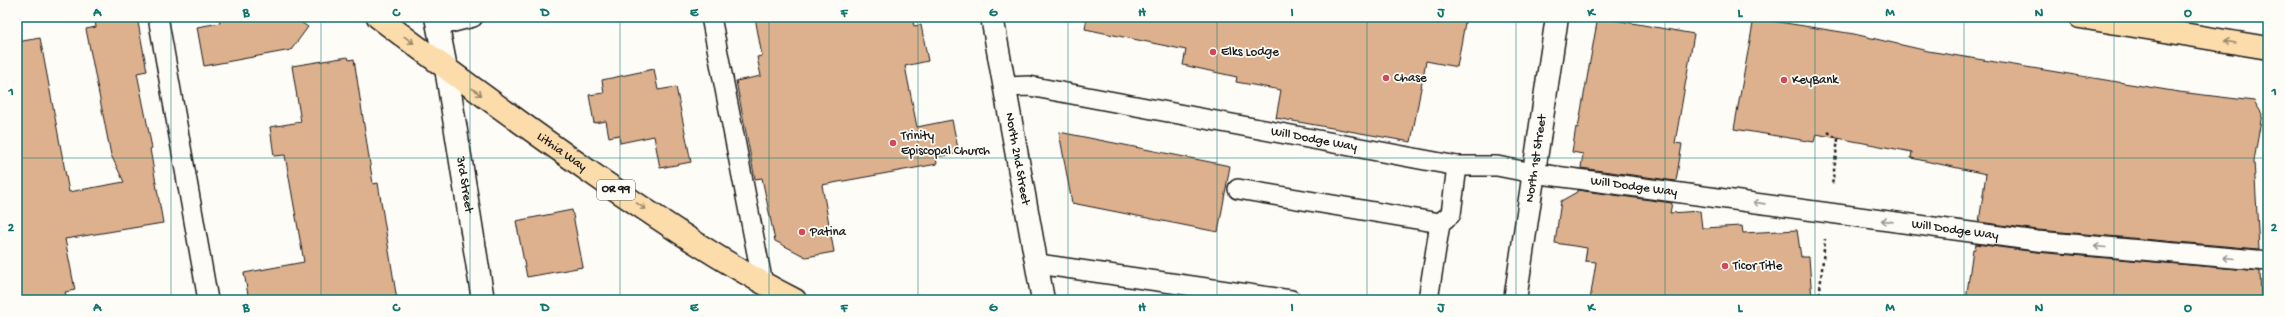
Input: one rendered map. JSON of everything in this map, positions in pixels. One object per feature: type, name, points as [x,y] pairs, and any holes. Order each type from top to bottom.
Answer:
[{"type":"main road","name":"Lithia Way","points":[[378,17],[499,109],[652,214],[763,284],[795,300]]},
{"type":"main road","points":[[2080,17],[2268,48]]},
{"type":"street","name":"North 2nd Street","points":[[992,17],[1038,264],[1043,300]]},
{"type":"street","name":"North 1st Street","points":[[1515,300],[1557,17]]},
{"type":"street","name":"3rd Street","points":[[437,22],[446,68],[483,300]]},
{"type":"lane","points":[[158,17],[208,300]]},
{"type":"lane","points":[[437,22],[473,17]]},
{"type":"lane","points":[[711,17],[763,284]]},
{"type":"lane","name":"Will Dodge Way","points":[[1005,87],[1029,86],[1457,166],[1497,166],[1533,173],[2037,241],[2268,261]]},
{"type":"lane","points":[[1428,300],[1440,224],[1451,214],[1457,166]]},
{"type":"lane","points":[[1238,189],[1440,224]]},
{"type":"lane","points":[[1038,264],[1291,300]]},
{"type":"path","points":[[1828,132],[1838,139],[1836,166]]},
{"type":"building","points":[[117,17],[137,17],[147,71],[137,73],[152,148],[150,149],[163,223],[65,239],[75,290],[65,292],[67,300],[17,300],[17,42],[40,38],[69,192],[124,182],[111,155],[86,29],[96,27],[95,21]]},
{"type":"building","points":[[219,17],[293,17],[308,27],[291,50],[204,66],[197,27],[220,23]]},
{"type":"building","points":[[755,17],[912,17],[914,26],[921,25],[928,61],[905,66],[917,127],[952,120],[959,153],[936,157],[937,164],[822,185],[834,252],[806,257],[775,241],[762,178],[755,179],[736,81],[761,76],[757,57],[762,56]]},
{"type":"building","points":[[1087,17],[1466,17],[1457,67],[1426,61],[1411,142],[1276,118],[1281,90],[1236,82],[1237,77],[1183,65],[1186,50],[1085,29]]},
{"type":"building","points":[[1598,17],[1694,34],[1675,143],[1682,144],[1676,181],[1581,168],[1583,154],[1572,152],[1576,127],[1578,128]]},
{"type":"building","points":[[1754,18],[1854,34],[1928,51],[2179,92],[2254,101],[2262,114],[2254,161],[2259,249],[2038,230],[1979,222],[1986,174],[1911,158],[1912,152],[1816,134],[1814,142],[1734,129]]},
{"type":"building","points":[[348,57],[349,60],[354,59],[373,184],[378,183],[397,300],[249,300],[244,273],[304,262],[285,155],[274,156],[270,127],[301,122],[292,66]]},
{"type":"building","points":[[654,69],[658,90],[676,87],[691,162],[660,168],[654,136],[620,143],[619,135],[609,137],[606,121],[594,123],[589,95],[604,93],[602,80]]},
{"type":"building","points":[[1059,132],[1230,166],[1218,232],[1072,203]]},
{"type":"building","points":[[1577,190],[1672,203],[1670,213],[1700,211],[1702,228],[1742,226],[1743,233],[1797,230],[1801,257],[1809,257],[1812,300],[1590,300],[1596,262],[1585,261],[1587,248],[1555,243],[1561,201],[1577,192]]},
{"type":"building","points":[[572,210],[583,267],[527,277],[516,221]]},
{"type":"building","points":[[1976,244],[2036,252],[2260,271],[2261,300],[1966,300],[1973,249],[1975,249]]},
{"type":"place","name":"Elks Lodge","points":[[1213,52]]},
{"type":"place","name":"Chase","points":[[1386,78]]},
{"type":"place","name":"KeyBank","points":[[1784,80]]},
{"type":"place","name":"Trinity Episcopal Church","points":[[893,143]]},
{"type":"place","name":"Patina","points":[[802,232]]},
{"type":"place","name":"Ticor Title","points":[[1725,266]]}]
